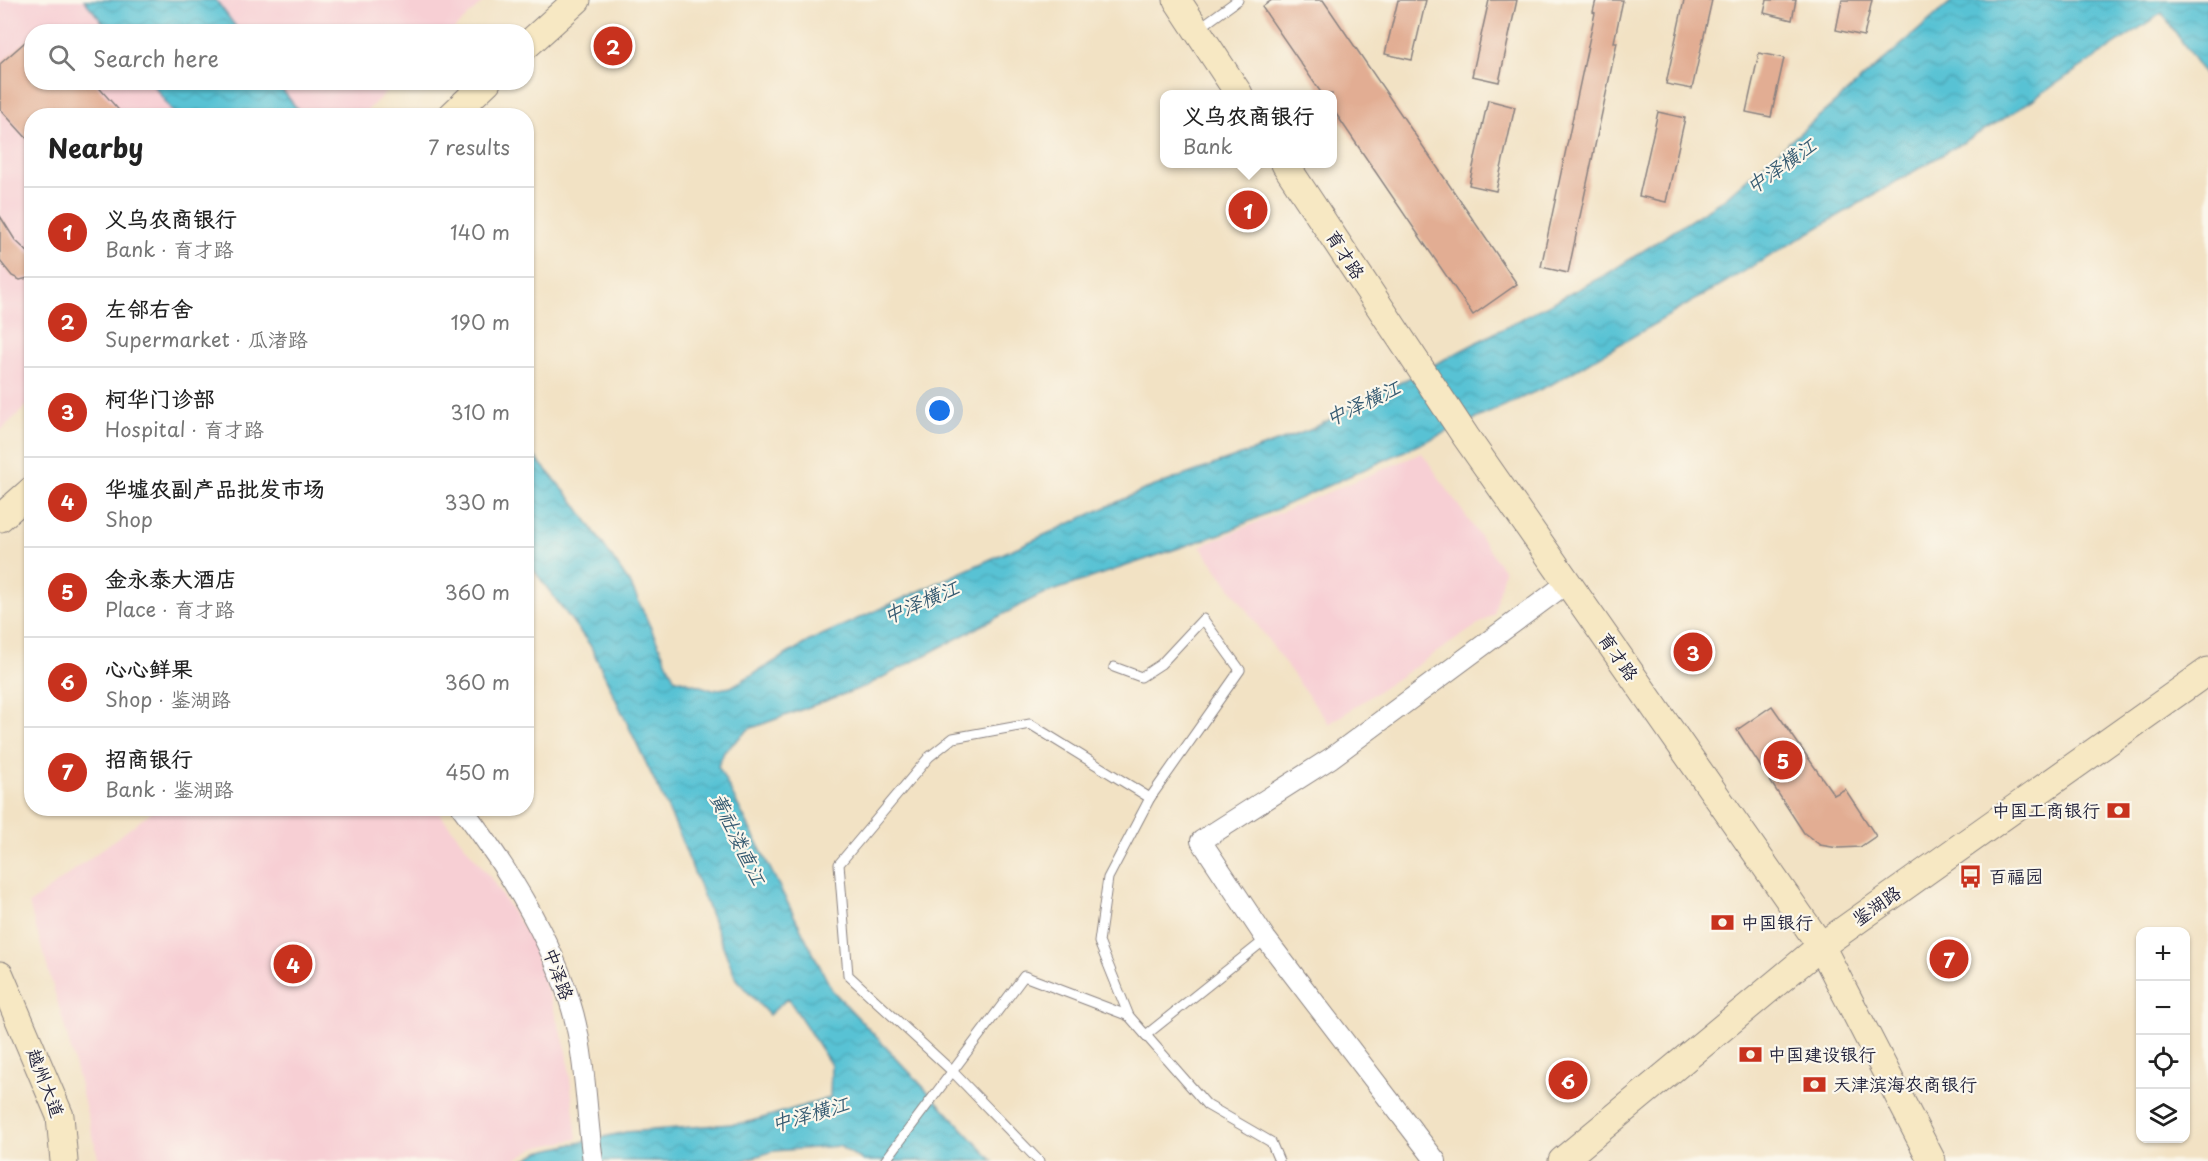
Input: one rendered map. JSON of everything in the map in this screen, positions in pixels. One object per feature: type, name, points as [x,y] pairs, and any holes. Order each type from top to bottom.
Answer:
[{"type":"street","points":[[534,39],[577,0]]},
{"type":"street","points":[[1177,0],[1236,90]]},
{"type":"street","points":[[459,108],[479,90]]},
{"type":"street","name":"育才路","points":[[1288,168],[1466,437],[1821,946],[1932,1161]]},
{"type":"street","points":[[0,518],[24,497]]},
{"type":"street","points":[[1436,1161],[1266,939],[1201,841],[1331,759],[1567,583]]},
{"type":"street","name":"鉴湖路","points":[[1562,1161],[1821,946],[2208,671]]},
{"type":"street","name":"中泽路","points":[[467,816],[533,915],[556,963],[578,1033],[593,1161]]},
{"type":"street","name":"越州大道","points":[[0,975],[60,1116],[64,1161]]},
{"type":"lane","points":[[1197,30],[1238,0]]},
{"type":"lane","points":[[1114,667],[1141,677],[1161,664],[1203,619],[1240,670],[1150,798],[1108,878],[1099,942],[1129,1016],[1207,1105],[1271,1142],[1279,1161]]},
{"type":"lane","points":[[1040,1161],[953,1072],[848,975],[839,864],[929,757],[953,738],[1030,724],[1150,798]]},
{"type":"lane","points":[[1146,1035],[1266,939]]},
{"type":"lane","points":[[885,1161],[1024,976],[1129,1016]]},
{"type":"shaded area","points":[[0,0],[84,0],[104,24],[24,24],[24,90],[157,90],[170,108],[24,108],[24,409],[0,431]]},
{"type":"shaded area","points":[[216,0],[485,0],[460,24],[234,24]]},
{"type":"shaded area","points":[[282,90],[389,90],[369,108],[297,108]]},
{"type":"shaded area","points":[[1422,453],[1504,571],[1494,614],[1329,724],[1200,546]]},
{"type":"shaded area","points":[[146,816],[442,816],[490,877],[531,940],[567,1051],[577,1139],[534,1148],[513,1161],[99,1161],[67,1035],[29,904]]},
{"type":"water","points":[[84,0],[216,0],[234,24],[104,24]]},
{"type":"water","points":[[1953,0],[2208,0],[2208,79],[2162,13],[2008,116],[1552,384],[1226,532],[1038,596],[866,686],[749,729],[724,752],[718,766],[832,990],[993,1161],[864,1161],[839,1146],[774,1151],[741,1161],[523,1161],[538,1152],[626,1132],[745,1123],[830,1098],[831,1065],[788,998],[769,1015],[736,979],[675,824],[590,645],[534,570],[534,456],[574,502],[631,585],[674,678],[713,690],[731,687],[811,640],[1144,490],[1310,430],[1607,274],[1724,199]]},
{"type":"water","points":[[157,90],[282,90],[297,108],[170,108]]},
{"type":"building","points":[[1272,0],[1323,0],[1517,284],[1473,315],[1337,115],[1337,90],[1319,90],[1262,7]]},
{"type":"building","points":[[1398,0],[1426,0],[1412,60],[1385,54]]},
{"type":"building","points":[[1489,0],[1517,0],[1499,82],[1472,76]]},
{"type":"building","points":[[1596,0],[1623,0],[1614,42],[1617,42],[1568,273],[1541,267]]},
{"type":"building","points":[[1684,0],[1712,0],[1692,89],[1666,84]]},
{"type":"building","points":[[1767,0],[1796,0],[1792,20],[1764,13]]},
{"type":"building","points":[[1842,0],[1872,0],[1864,36],[1836,30]]},
{"type":"building","points":[[24,43],[24,90],[101,90],[117,108],[24,108],[24,135],[0,109],[0,64]]},
{"type":"building","points":[[1759,53],[1784,58],[1771,117],[1746,112]]},
{"type":"building","points":[[1488,100],[1515,107],[1496,191],[1469,185]]},
{"type":"building","points":[[1658,112],[1685,118],[1666,202],[1639,196]]},
{"type":"building","points":[[0,216],[15,240],[24,248],[24,279],[20,280],[12,276],[0,261]]},
{"type":"building","points":[[1772,706],[1834,795],[1845,789],[1876,836],[1860,847],[1838,848],[1820,845],[1804,833],[1737,730]]},
{"type":"place","name":"左邻右舍","points":[[613,46]]},
{"type":"place","name":"义乌农商银行","points":[[1248,210]]},
{"type":"place","name":"柯华门诊部","points":[[1693,652]]},
{"type":"place","name":"金永泰大酒店","points":[[1783,760]]},
{"type":"place","name":"中国工商银行","points":[[2118,811]]},
{"type":"place","name":"百福园","points":[[1971,877]]},
{"type":"place","name":"中国银行","points":[[1723,923]]},
{"type":"place","name":"招商银行","points":[[1949,959]]},
{"type":"place","name":"华墟农副产品批发市场","points":[[293,964]]},
{"type":"place","name":"中国建设银行","points":[[1750,1055]]},
{"type":"place","name":"心心鲜果","points":[[1568,1080]]},
{"type":"place","name":"天津滨海农商银行","points":[[1815,1085]]},
{"type":"water label","name":"中泽横江","points":[[1781,166]]},
{"type":"water label","name":"中泽横江","points":[[1363,403]]},
{"type":"water label","name":"中泽横江","points":[[921,602]]},
{"type":"water label","name":"黄社溇直江","points":[[738,839]]},
{"type":"water label","name":"中泽横江","points":[[810,1114]]}]
